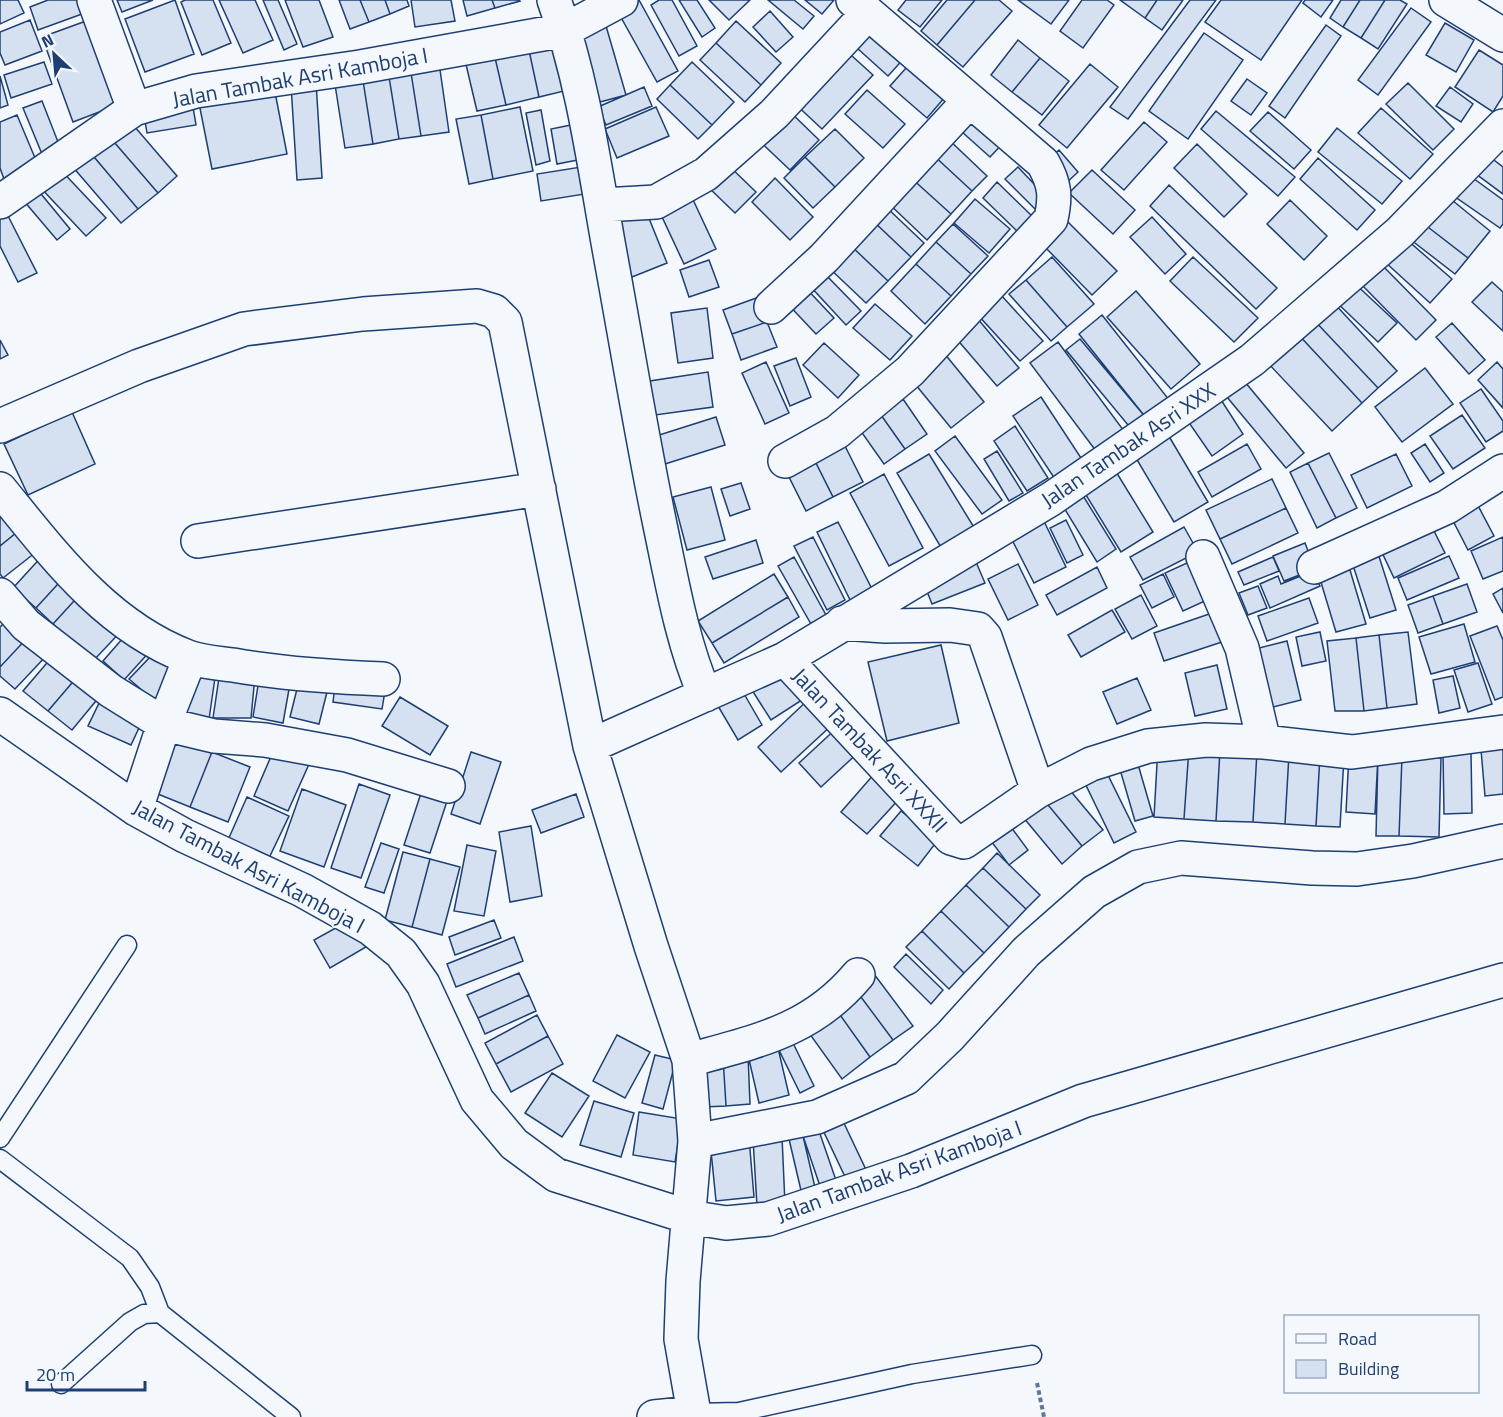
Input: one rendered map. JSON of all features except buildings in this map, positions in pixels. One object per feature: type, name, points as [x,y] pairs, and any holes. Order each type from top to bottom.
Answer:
[{"type":"street","points":[[94,0],[134,109]]},
{"type":"street","points":[[554,0],[587,121],[645,452],[668,566],[696,674],[705,696]]},
{"type":"street","name":"Jalan Tambak Asri Kamboja I","points":[[0,202],[134,109],[196,91],[360,67],[564,30],[621,0]]},
{"type":"street","points":[[1446,0],[1503,35]]},
{"type":"street","points":[[603,205],[656,202],[705,174],[774,114],[861,7],[1043,164],[1052,178],[1056,197],[1051,219],[910,371],[837,432],[785,461]]},
{"type":"street","points":[[771,307],[824,258],[969,101]]},
{"type":"street","name":"Jalan Tambak Asri XXX","points":[[590,746],[785,659],[1052,499],[1252,360],[1400,232],[1503,126]]},
{"type":"street","points":[[0,426],[139,366],[244,329],[363,314],[477,306],[494,311],[505,321],[590,746],[651,946],[689,1060],[695,1141],[683,1281],[681,1339],[694,1413],[654,1417]]},
{"type":"street","points":[[1314,567],[1447,507],[1503,471]]},
{"type":"street","points":[[0,489],[54,556],[101,603],[141,636],[190,658],[280,674],[383,680]]},
{"type":"street","points":[[198,541],[539,489]]},
{"type":"street","points":[[1203,557],[1242,648],[1264,742]]},
{"type":"street","points":[[0,595],[26,625],[111,691],[164,724],[214,736],[265,740],[347,755],[448,786]]},
{"type":"street","points":[[842,623],[885,626],[950,625],[978,629],[985,637],[1038,791]]},
{"type":"street","points":[[136,809],[164,724],[190,658]]},
{"type":"street","name":"Jalan Tambak Asri XXXII","points":[[785,659],[951,838],[964,842],[1038,791],[1091,764],[1148,746],[1206,740],[1264,742],[1352,752],[1503,732]]},
{"type":"street","name":"Jalan Tambak Asri Kamboja I","points":[[0,714],[136,809],[185,836],[302,890],[370,928],[401,953],[423,984],[477,1100],[514,1144],[556,1175],[596,1190],[689,1217],[726,1223],[768,1219],[910,1171],[1083,1101],[1503,980]]},
{"type":"street","points":[[695,1141],[816,1117],[906,1078],[950,1036],[1026,952],[1094,892],[1138,867],[1181,858],[1312,868],[1357,868],[1413,861],[1503,841]]},
{"type":"street","points":[[689,1060],[750,1044],[806,1021],[838,999],[858,975]]},
{"type":"lane","points":[[0,1138],[127,945]]},
{"type":"lane","points":[[0,1159],[130,1258],[150,1287],[160,1313],[291,1417]]},
{"type":"lane","points":[[61,1384],[130,1322],[144,1314],[160,1313]]},
{"type":"lane","points":[[694,1413],[740,1415],[912,1374],[1032,1355]]}]
